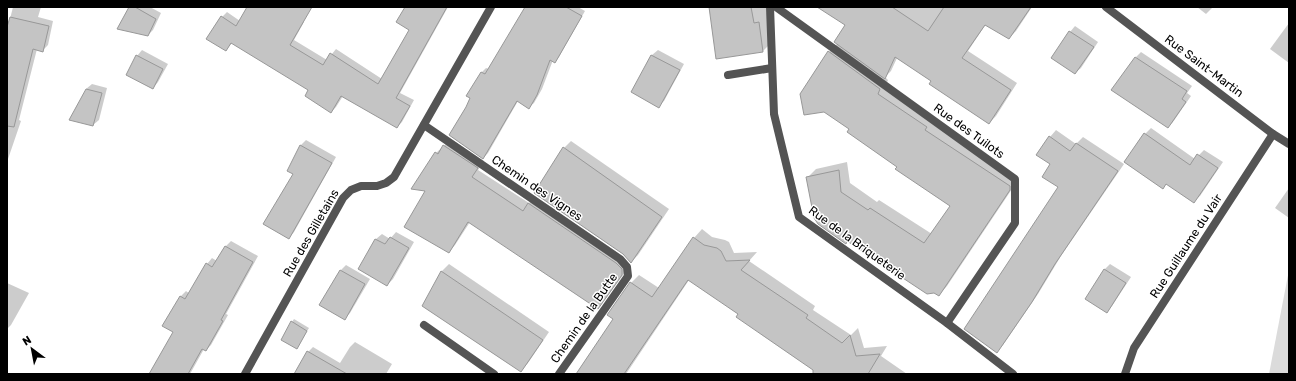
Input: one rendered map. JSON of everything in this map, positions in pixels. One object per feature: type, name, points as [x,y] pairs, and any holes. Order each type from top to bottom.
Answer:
[{"type":"street","name":"Rue des Gilletains","points":[[245,374],[343,198],[351,190],[361,186],[377,186],[386,183],[394,177],[491,7]]},
{"type":"street","name":"Rue de la Briqueterie","points":[[770,7],[774,114],[799,217],[947,323],[1013,374]]},
{"type":"street","name":"Rue des Tuilots","points":[[776,7],[1015,179],[1015,223],[947,323]]},
{"type":"street","name":"Rue Saint-Martin","points":[[1106,7],[1273,134],[1289,144]]},
{"type":"street","points":[[728,75],[772,68]]},
{"type":"street","name":"Chemin des Vignes","points":[[424,125],[620,259],[627,267],[628,276]]},
{"type":"street","name":"Rue Guillaume du Vair","points":[[1125,374],[1134,348],[1273,134]]},
{"type":"street","name":"Chemin de la Butte","points":[[559,374],[628,276]]},
{"type":"street","points":[[424,325],[494,374]]},
{"type":"shaded area","points":[[1289,270],[1289,374],[1269,374]]},
{"type":"building","points":[[129,7],[135,7],[156,19],[148,36],[117,29]]},
{"type":"building","points":[[247,7],[312,7],[290,45],[323,65],[330,53],[378,84],[409,30],[396,22],[405,7],[447,7],[396,98],[410,106],[397,128],[341,96],[331,113],[305,96],[308,90],[231,43],[226,51],[206,39],[221,16],[236,26]]},
{"type":"building","points":[[525,7],[566,7],[582,16],[555,63],[550,60],[537,95],[529,109],[517,101],[483,159],[449,135],[470,98],[466,96],[481,72],[485,74]]},
{"type":"building","points":[[709,7],[751,7],[754,23],[759,22],[763,52],[716,59]]},
{"type":"building","points":[[817,7],[892,7],[928,31],[944,7],[1031,7],[1009,39],[985,25],[962,58],[1011,90],[989,124],[929,84],[931,81],[895,57],[885,79],[834,42],[845,25]]},
{"type":"building","points":[[10,17],[49,26],[43,52],[33,49],[14,127],[7,126],[7,27]]},
{"type":"building","points":[[1069,31],[1094,47],[1075,74],[1051,58]]},
{"type":"building","points":[[828,51],[880,89],[878,94],[927,127],[925,130],[1010,186],[1010,190],[939,296],[934,293],[927,294],[847,241],[846,244],[818,224],[814,218],[806,177],[839,170],[841,192],[868,210],[870,208],[924,243],[950,206],[895,169],[897,167],[847,132],[849,129],[824,112],[804,115],[800,94]]},
{"type":"building","points":[[136,55],[163,69],[153,89],[126,75]]},
{"type":"building","points":[[651,55],[680,70],[659,108],[631,92]]},
{"type":"building","points":[[1135,57],[1187,91],[1182,99],[1186,102],[1168,128],[1111,90]]},
{"type":"building","points":[[86,89],[102,93],[93,126],[69,120]]},
{"type":"building","points":[[1144,133],[1190,165],[1197,154],[1218,168],[1194,203],[1166,184],[1163,189],[1124,162]]},
{"type":"building","points":[[1049,136],[1070,151],[1076,143],[1118,171],[997,353],[964,329],[1058,187],[1042,177],[1050,164],[1036,155]]},
{"type":"building","points":[[300,145],[332,163],[289,239],[263,224],[293,174],[287,171]]},
{"type":"building","points":[[443,145],[478,168],[472,177],[523,211],[528,203],[616,263],[622,269],[622,275],[598,309],[468,222],[449,253],[404,227],[425,191],[411,189],[435,152],[438,154]]},
{"type":"building","points":[[563,147],[662,217],[631,263],[623,254],[534,193]]},
{"type":"building","points":[[390,237],[409,248],[387,286],[358,269],[375,239],[385,244]]},
{"type":"building","points":[[693,237],[704,245],[717,248],[721,251],[726,261],[750,260],[741,270],[808,315],[806,318],[842,343],[850,335],[856,356],[880,354],[868,374],[813,374],[813,370],[736,317],[738,314],[688,280],[624,374],[576,374],[613,319],[607,315],[630,282],[652,297]]},
{"type":"building","points":[[225,246],[253,262],[221,320],[223,321],[206,351],[202,349],[188,374],[149,374],[173,332],[162,326],[180,296],[185,299],[206,263],[212,267]]},
{"type":"building","points":[[1104,269],[1126,283],[1107,313],[1085,299]]},
{"type":"building","points":[[340,270],[365,284],[345,320],[319,305]]},
{"type":"building","points":[[441,271],[543,340],[521,372],[422,306]]},
{"type":"building","points":[[291,321],[307,331],[297,349],[281,340]]},
{"type":"building","points":[[307,351],[347,374],[294,374]]}]
